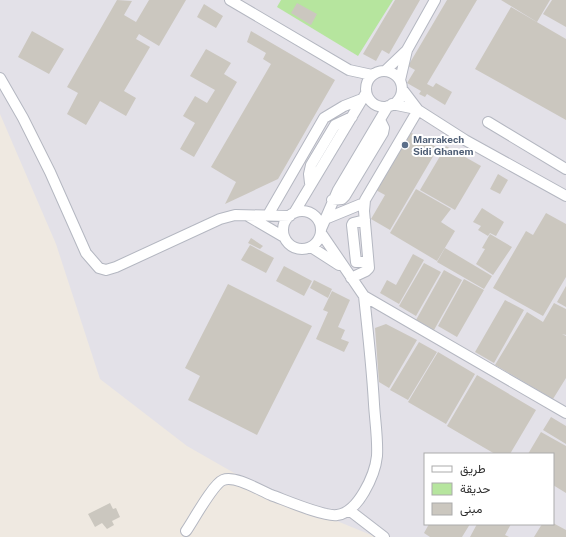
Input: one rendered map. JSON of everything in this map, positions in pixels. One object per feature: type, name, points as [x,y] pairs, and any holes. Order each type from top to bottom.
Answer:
[{"type":"street","points":[[230,0],[349,70],[372,75],[385,71],[408,50]]},
{"type":"street","points":[[246,215],[284,237],[289,244],[297,249],[311,247],[317,242],[332,200],[380,120],[390,105],[399,98],[408,50],[435,0]]},
{"type":"street","points":[[349,70],[374,104],[390,105],[417,110],[465,140],[566,196]]},
{"type":"street","points":[[385,71],[394,73],[417,110]]},
{"type":"street","points":[[284,237],[283,228],[352,117],[365,93],[372,75]]},
{"type":"street","points":[[0,78],[47,165],[86,253],[99,268],[106,270],[116,267],[220,219],[235,215],[292,215],[302,211],[311,214],[318,220],[321,231],[343,267],[364,296],[566,413]]},
{"type":"street","points":[[268,215],[324,118],[365,93]]},
{"type":"street","points":[[351,278],[369,268],[364,220],[364,203],[417,110]]},
{"type":"street","points":[[488,122],[566,169]]},
{"type":"street","points":[[325,218],[364,203]]},
{"type":"street","points":[[311,247],[343,267]]},
{"type":"street","points":[[186,531],[216,485],[226,479],[232,479],[289,502],[332,516],[342,514],[349,510],[372,478],[377,455],[373,386],[364,296]]},
{"type":"street","points":[[349,510],[384,537]]},
{"type":"shaded area","points":[[0,0],[566,0],[566,537],[376,537],[271,494],[187,446],[100,379],[56,244],[0,114]]},
{"type":"green space","points":[[281,0],[393,0],[358,56],[277,7]]},
{"type":"building","points":[[117,0],[132,1],[124,15],[136,22],[149,0],[186,0],[159,46],[139,34],[136,39],[150,47],[124,91],[136,98],[126,116],[100,101],[86,125],[67,114],[78,93],[67,87]]},
{"type":"building","points":[[395,0],[420,0],[389,54],[382,50],[376,61],[363,54]]},
{"type":"building","points":[[447,0],[477,0],[427,84],[433,87],[436,83],[452,92],[445,105],[427,94],[425,97],[419,94],[421,91],[407,83],[415,70],[408,66]]},
{"type":"building","points":[[501,0],[550,0],[537,22]]},
{"type":"building","points":[[552,0],[566,0],[566,27],[543,14]]},
{"type":"building","points":[[297,3],[317,14],[311,25],[291,13]]},
{"type":"building","points":[[204,4],[223,16],[216,28],[197,17]]},
{"type":"building","points":[[511,7],[566,39],[566,120],[475,69]]},
{"type":"building","points":[[32,31],[64,49],[49,74],[18,57]]},
{"type":"building","points":[[251,31],[335,80],[278,179],[225,204],[236,182],[211,167],[271,64],[263,59],[266,53],[247,42]]},
{"type":"building","points":[[206,49],[231,63],[224,74],[237,82],[194,157],[180,149],[195,123],[183,116],[195,96],[207,103],[215,90],[190,76]]},
{"type":"building","points":[[408,131],[438,148],[390,230],[371,219],[385,195],[374,189]]},
{"type":"building","points":[[446,146],[481,166],[455,210],[420,190]]},
{"type":"building","points":[[498,174],[508,180],[500,194],[490,189]]},
{"type":"building","points":[[416,189],[451,209],[441,222],[455,231],[437,261],[390,233]]},
{"type":"building","points":[[482,208],[504,222],[496,236],[490,233],[488,236],[478,230],[481,226],[473,222]]},
{"type":"building","points":[[546,213],[566,224],[566,277],[543,316],[493,288],[526,231],[533,235]]},
{"type":"building","points":[[490,234],[512,247],[493,275],[476,264],[485,249],[482,248]]},
{"type":"building","points":[[251,238],[263,246],[260,249],[248,243]]},
{"type":"building","points":[[250,245],[274,258],[266,273],[241,260]]},
{"type":"building","points":[[445,248],[492,276],[484,289],[437,262]]},
{"type":"building","points":[[413,254],[424,260],[399,304],[380,293],[387,280],[396,285]]},
{"type":"building","points":[[424,263],[441,272],[416,316],[399,306]]},
{"type":"building","points":[[284,266],[312,281],[304,296],[276,281]]},
{"type":"building","points":[[444,270],[462,280],[434,330],[416,320]]},
{"type":"building","points":[[464,279],[484,290],[457,337],[438,326]]},
{"type":"building","points":[[314,280],[332,289],[328,298],[310,288]]},
{"type":"building","points":[[228,284],[312,326],[257,435],[188,400],[200,376],[185,368]]},
{"type":"building","points":[[566,286],[566,307],[557,302]]},
{"type":"building","points":[[332,291],[350,300],[338,327],[345,330],[341,339],[349,342],[344,352],[316,339],[328,312],[323,310]]},
{"type":"building","points":[[505,300],[524,310],[494,363],[475,352]]},
{"type":"building","points":[[554,303],[566,309],[566,335],[562,334],[566,336],[566,378],[553,399],[495,365],[527,312],[543,322]]},
{"type":"building","points":[[386,324],[417,340],[389,388],[379,382],[375,328]]},
{"type":"building","points":[[419,342],[437,352],[408,400],[390,390]]},
{"type":"building","points":[[438,352],[475,374],[446,424],[408,402]]},
{"type":"building","points":[[477,375],[536,410],[511,453],[493,453],[447,426]]},
{"type":"building","points":[[551,417],[566,426],[566,444],[543,430]]},
{"type":"building","points":[[541,432],[566,446],[566,493],[554,486],[554,453],[529,453]]},
{"type":"building","points":[[110,503],[113,509],[116,508],[120,517],[112,521],[114,525],[107,529],[102,523],[95,527],[88,514]]},
{"type":"building","points":[[554,524],[566,530],[566,537],[534,537],[541,525],[554,525]]},
{"type":"building","points":[[428,525],[469,525],[462,537],[430,537],[424,533]]},
{"type":"building","points":[[476,525],[510,525],[505,535],[509,537],[470,537]]},
{"type":"place","name":"Marrakech Sidi Ghanem","points":[[405,145]]}]
